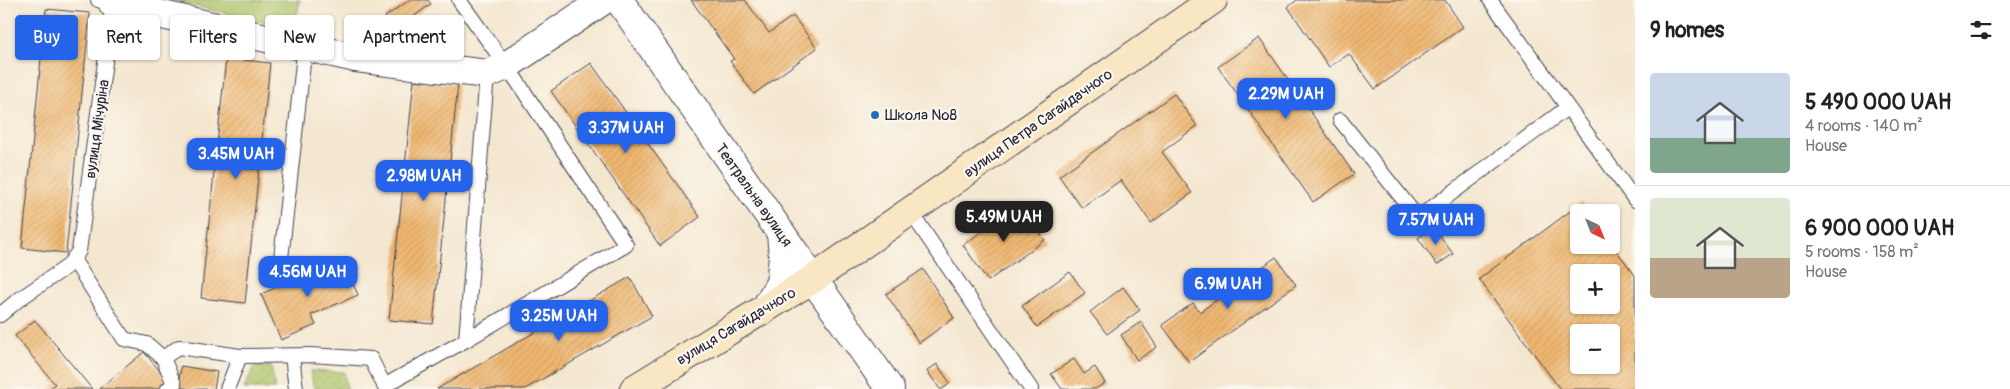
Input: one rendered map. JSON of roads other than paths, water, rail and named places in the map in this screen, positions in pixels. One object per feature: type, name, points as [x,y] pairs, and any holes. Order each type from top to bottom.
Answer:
[{"type":"main road","name":"вулиця Петра Сагайдачного","points":[[813,280],[1213,0]]},
{"type":"main road","name":"вулиця Сагайдачного","points":[[634,389],[813,280]]},
{"type":"street","points":[[497,70],[604,0]]},
{"type":"street","name":"Театральна вулиця","points":[[619,0],[890,389]]},
{"type":"street","name":"вулиця Мічуріна","points":[[105,2],[265,37]]},
{"type":"street","name":"вулиця Мічуріна","points":[[334,53],[356,58],[497,70]]},
{"type":"street","points":[[764,309],[780,283],[783,257],[781,233]]},
{"type":"lane","points":[[163,358],[178,347],[240,356],[311,355],[371,359],[385,388],[626,245],[497,70],[459,0]]},
{"type":"lane","points":[[1490,0],[1635,200]]},
{"type":"lane","name":"вулиця Мічуріна","points":[[0,315],[18,300],[68,266],[79,251],[105,2]]},
{"type":"lane","points":[[279,276],[303,60]]},
{"type":"lane","points":[[466,340],[497,70]]},
{"type":"lane","points":[[1340,120],[1418,218],[1568,108]]},
{"type":"lane","points":[[910,211],[1030,389]]},
{"type":"lane","points":[[73,259],[124,339],[147,344],[163,358],[174,384],[168,389]]},
{"type":"lane","points":[[227,389],[240,356]]},
{"type":"lane","points":[[292,356],[296,389]]},
{"type":"place","name":"Школа №8","points":[[875,115]]}]
